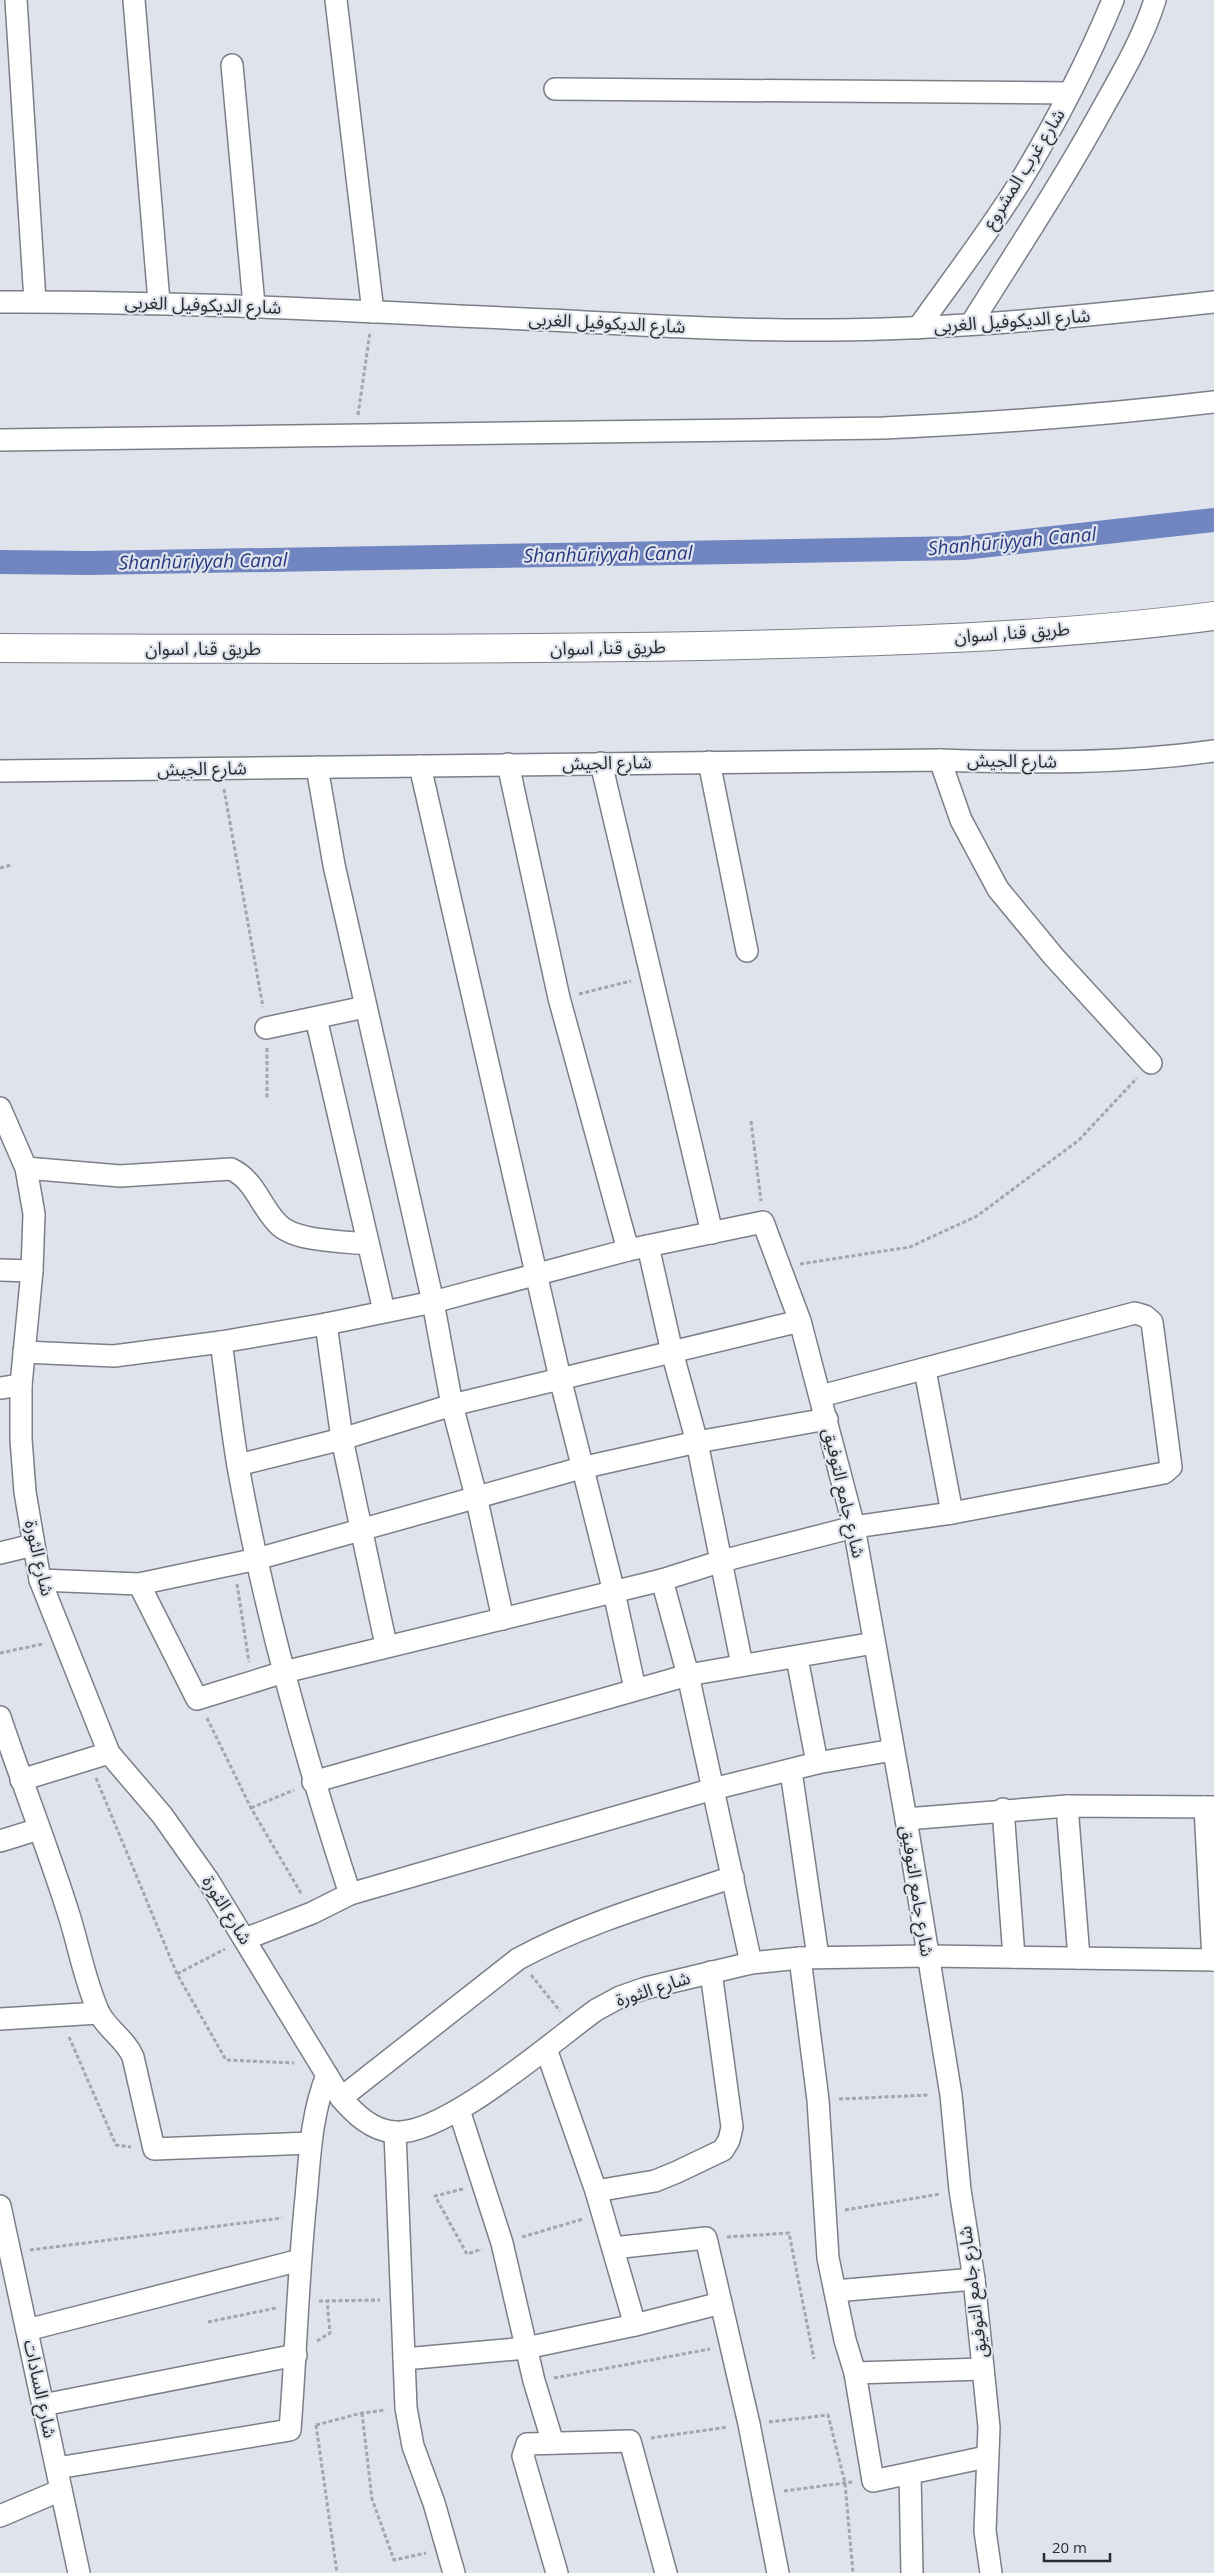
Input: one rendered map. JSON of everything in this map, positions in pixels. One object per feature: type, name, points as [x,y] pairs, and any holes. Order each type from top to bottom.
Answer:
[{"type":"highway","name":"طريق قنا, اسوان","points":[[0,648],[518,649],[840,643],[1022,634],[1214,616]]},
{"type":"street","points":[[16,0],[35,302]]},
{"type":"street","points":[[134,0],[159,302]]},
{"type":"street","points":[[336,0],[373,312]]},
{"type":"street","name":"شارع غرب المشروع","points":[[918,328],[1018,184],[1070,93],[1094,45],[1113,0]]},
{"type":"street","name":"شارع غرب المشروع","points":[[970,324],[1077,156],[1147,25],[1155,0]]},
{"type":"street","points":[[232,65],[254,305]]},
{"type":"street","points":[[555,89],[1070,93]]},
{"type":"street","name":"شارع الديكوفيل الغربى","points":[[0,302],[159,302],[254,305],[738,329],[918,328],[1102,314],[1214,302]]},
{"type":"street","points":[[0,440],[884,428],[1126,413],[1214,402]]},
{"type":"street","name":"شارع الجيش","points":[[0,771],[940,760],[1074,762],[1158,759],[1214,751]]},
{"type":"street","points":[[940,760],[961,820],[998,889],[1054,957],[1151,1064]]},
{"type":"street","points":[[709,762],[747,952]]},
{"type":"street","points":[[601,763],[712,1233]]},
{"type":"street","points":[[508,764],[559,998],[628,1250]]},
{"type":"street","points":[[420,766],[560,1378],[614,1592],[635,1688]]},
{"type":"street","points":[[317,767],[334,865],[365,1007],[434,1302],[452,1406],[476,1496],[503,1619]]},
{"type":"street","points":[[266,1028],[365,1007]]},
{"type":"street","points":[[316,1018],[367,1244],[384,1310]]},
{"type":"street","name":"شارع الثورة","points":[[0,1108],[26,1168],[34,1214],[32,1271],[24,1352],[10,1387],[33,1545],[40,1580],[109,1753],[162,1815],[208,1880],[341,2098],[356,2115],[374,2127],[396,2132],[425,2127],[459,2110],[546,2049],[596,2010],[620,1997],[646,1988],[751,1963],[809,1958],[927,1956],[1213,1960]]},
{"type":"street","points":[[26,1168],[120,1176],[231,1169],[246,1177],[278,1225],[291,1234],[367,1244]]},
{"type":"street","points":[[24,1352],[114,1356],[221,1342],[326,1324],[384,1310],[434,1302],[628,1250],[763,1222]]},
{"type":"street","name":"شارع جامع التوفيق","points":[[763,1222],[800,1321],[854,1527],[906,1818],[951,2095],[960,2190],[974,2279],[989,2427],[986,2458],[985,2531],[991,2573]]},
{"type":"street","points":[[648,1246],[672,1352],[697,1442],[742,1665]]},
{"type":"street","points":[[0,1270],[32,1271]]},
{"type":"street","points":[[139,1584],[197,1699],[284,1672],[662,1580],[722,1561],[854,1527],[952,1513],[1169,1470],[1171,1464],[1152,1322],[1145,1316],[1134,1313],[925,1370],[821,1396]]},
{"type":"street","points":[[238,1465],[342,1440],[452,1406],[560,1378],[800,1321]]},
{"type":"street","points":[[326,1324],[342,1440],[386,1646]]},
{"type":"street","points":[[221,1342],[238,1465],[257,1559],[313,1782],[350,1894]]},
{"type":"street","points":[[925,1370],[952,1513]]},
{"type":"street","points":[[40,1580],[139,1584],[257,1559],[476,1496],[582,1468],[697,1442],[827,1419]]},
{"type":"street","points":[[0,1553],[33,1545]]},
{"type":"street","points":[[662,1580],[688,1674],[751,1963]]},
{"type":"street","points":[[313,1782],[688,1674],[797,1658],[874,1643]]},
{"type":"street","points":[[797,1658],[817,1763]]},
{"type":"street","points":[[0,1717],[100,2013],[114,2034],[130,2050],[134,2057],[154,2149],[310,2143]]},
{"type":"street","points":[[245,1938],[312,1913],[350,1894],[713,1790],[817,1763],[893,1750]]},
{"type":"street","points":[[21,1780],[109,1753]]},
{"type":"street","points":[[791,1771],[809,1958],[828,2258],[845,2340],[855,2373],[873,2481],[986,2458]]},
{"type":"street","points":[[906,1818],[1067,1806],[1210,1807],[1213,1960]]},
{"type":"street","points":[[1067,1806],[1079,1958]]},
{"type":"street","points":[[1003,1810],[1014,1957]]},
{"type":"street","points":[[0,1841],[39,1829]]},
{"type":"street","points":[[341,2098],[518,1959],[542,1946],[733,1877]]},
{"type":"street","points":[[596,2191],[654,2181],[678,2172],[723,2150],[729,2140],[732,2126],[711,1972]]},
{"type":"street","points":[[0,2019],[100,2013]]},
{"type":"street","points":[[546,2049],[596,2191],[635,2326]]},
{"type":"street","points":[[57,2468],[290,2430],[296,2355],[300,2260],[310,2143],[322,2066]]},
{"type":"street","points":[[459,2110],[502,2243],[534,2381],[553,2442]]},
{"type":"street","points":[[396,2132],[406,2408],[413,2446],[434,2503],[454,2573]]},
{"type":"street","name":"شارع السادات","points":[[0,2206],[5,2255],[27,2330],[79,2573]]},
{"type":"street","points":[[613,2248],[706,2238],[750,2424],[778,2573]]},
{"type":"street","points":[[27,2330],[300,2260]]},
{"type":"street","points":[[836,2291],[974,2279]]},
{"type":"street","points":[[404,2359],[526,2348],[635,2326],[721,2304]]},
{"type":"street","points":[[43,2405],[296,2355]]},
{"type":"street","points":[[855,2373],[982,2369]]},
{"type":"street","points":[[557,2573],[523,2456],[526,2444],[630,2441],[666,2573]]},
{"type":"street","points":[[910,2474],[912,2573]]},
{"type":"street","points":[[0,2516],[61,2490]]},
{"type":"path","points":[[356,435],[373,312]]},
{"type":"path","points":[[221,769],[266,1028],[267,1098]]},
{"type":"path","points":[[0,868],[11,865]]},
{"type":"path","points":[[559,998],[650,977]]},
{"type":"path","points":[[781,1266],[910,1247],[977,1216],[1079,1140],[1151,1064]]},
{"type":"path","points":[[751,1121],[763,1222]]},
{"type":"path","points":[[233,1563],[252,1682]]},
{"type":"path","points":[[0,1653],[63,1640]]},
{"type":"path","points":[[197,1699],[251,1808],[312,1913]]},
{"type":"path","points":[[88,1759],[177,1974],[226,2060],[322,2066]]},
{"type":"path","points":[[251,1808],[313,1782]]},
{"type":"path","points":[[177,1974],[245,1938]]},
{"type":"path","points":[[518,1959],[574,2027]]},
{"type":"path","points":[[60,2016],[116,2145],[154,2149]]},
{"type":"path","points":[[818,2100],[951,2095]]},
{"type":"path","points":[[483,2184],[435,2196],[467,2254],[603,2213]]},
{"type":"path","points":[[824,2213],[960,2190]]},
{"type":"path","points":[[5,2255],[304,2216]]},
{"type":"path","points":[[706,2238],[789,2233],[814,2359]]},
{"type":"path","points":[[208,2322],[327,2300],[402,2299]]},
{"type":"path","points":[[534,2381],[731,2345]]},
{"type":"path","points":[[337,2573],[316,2425],[362,2413],[372,2499],[394,2560],[446,2548]]},
{"type":"path","points":[[630,2441],[828,2415],[845,2483],[853,2573]]},
{"type":"path","points":[[763,2494],[845,2483]]},
{"type":"waterway","name":"Shanhūriyyah Canal","points":[[0,562],[88,563],[963,548],[1214,520]]}]
